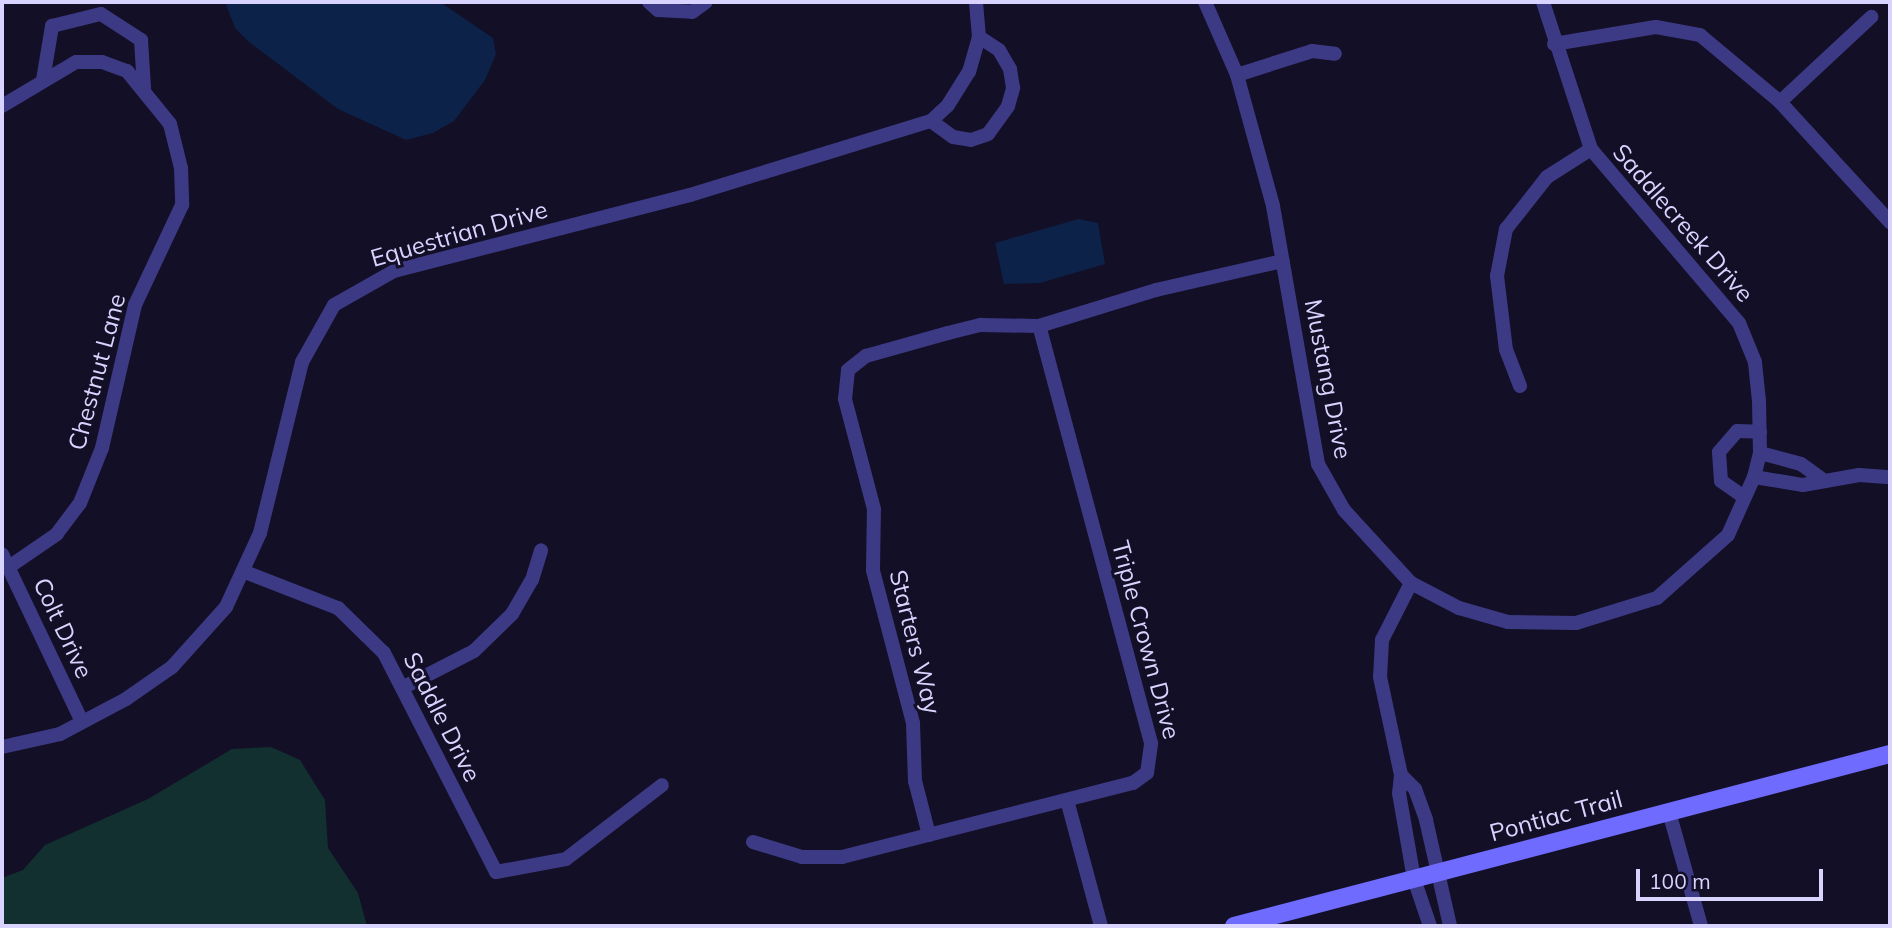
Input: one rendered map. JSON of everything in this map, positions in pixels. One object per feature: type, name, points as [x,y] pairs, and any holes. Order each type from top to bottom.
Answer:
[{"type":"main road","name":"Pontiac Trail","points":[[1234,926],[1890,754]]},
{"type":"street","points":[[649,2],[658,10],[692,12],[706,2]]},
{"type":"street","points":[[976,2],[978,37],[969,72],[948,105],[931,121],[953,137],[971,140],[988,134],[1008,106],[1013,88],[1010,69],[999,50],[978,37]]},
{"type":"street","name":"Mustang Drive","points":[[1205,2],[1237,75],[1283,261],[1318,464],[1344,509],[1411,583],[1459,608],[1508,622],[1576,623],[1617,613],[1657,598],[1694,569],[1728,535],[1754,477]]},
{"type":"street","name":"Saddlecreek Drive","points":[[1543,2],[1554,44],[1591,149],[1739,323],[1755,362],[1760,453],[1754,477]]},
{"type":"street","points":[[43,80],[52,26],[101,14],[141,40],[144,88]]},
{"type":"street","points":[[1780,102],[1871,17]]},
{"type":"street","points":[[1554,44],[1656,27],[1700,35],[1780,102],[1890,222]]},
{"type":"street","points":[[1237,75],[1312,51],[1335,54]]},
{"type":"street","name":"Chestnut Lane","points":[[2,106],[76,62],[102,62],[127,71],[144,88],[170,124],[181,168],[181,205],[135,305],[102,448],[80,503],[57,534],[5,560]]},
{"type":"street","name":"Equestrian Drive","points":[[2,747],[60,734],[172,667],[226,607],[245,572],[260,533],[302,362],[334,305],[394,271],[690,195],[931,121]]},
{"type":"street","points":[[1520,386],[1506,349],[1497,276],[1506,229],[1547,177],[1591,149]]},
{"type":"street","name":"Starters Way","points":[[929,835],[915,781],[913,723],[873,570],[874,509],[845,399],[848,370],[866,356],[948,332],[981,325],[1039,326],[1156,290],[1283,261]]},
{"type":"street","name":"Triple Crown Drive","points":[[753,842],[823,859],[929,835],[1141,779],[1153,757],[1039,326]]},
{"type":"street","points":[[1744,497],[1721,481],[1719,452],[1737,431],[1759,432]]},
{"type":"street","points":[[1760,453],[1801,464],[1822,479]]},
{"type":"street","points":[[1754,477],[1803,485],[1822,479],[1890,477]]},
{"type":"street","points":[[402,688],[474,651],[512,614],[532,580],[541,550]]},
{"type":"street","name":"Colt Drive","points":[[5,560],[82,722]]},
{"type":"street","name":"Saddle Drive","points":[[245,572],[338,608],[384,653],[496,873],[566,859],[662,785]]},
{"type":"street","points":[[1411,583],[1382,640],[1380,677],[1401,775],[1399,793],[1414,879],[1430,926]]},
{"type":"street","points":[[1401,775],[1415,789],[1440,872],[1450,926]]},
{"type":"street","points":[[1067,800],[1101,926]]},
{"type":"street","points":[[1669,812],[1701,926]]},
{"type":"green space","points":[[271,747],[300,760],[325,800],[328,848],[358,893],[367,926],[2,926],[2,878],[23,870],[45,845],[148,799],[232,749]]},
{"type":"water","points":[[225,2],[440,2],[493,38],[496,54],[485,80],[454,121],[433,133],[406,140],[338,109],[249,42],[235,28]]},
{"type":"water","points":[[1078,219],[1098,223],[1105,264],[1040,283],[1004,284],[995,243]]}]
